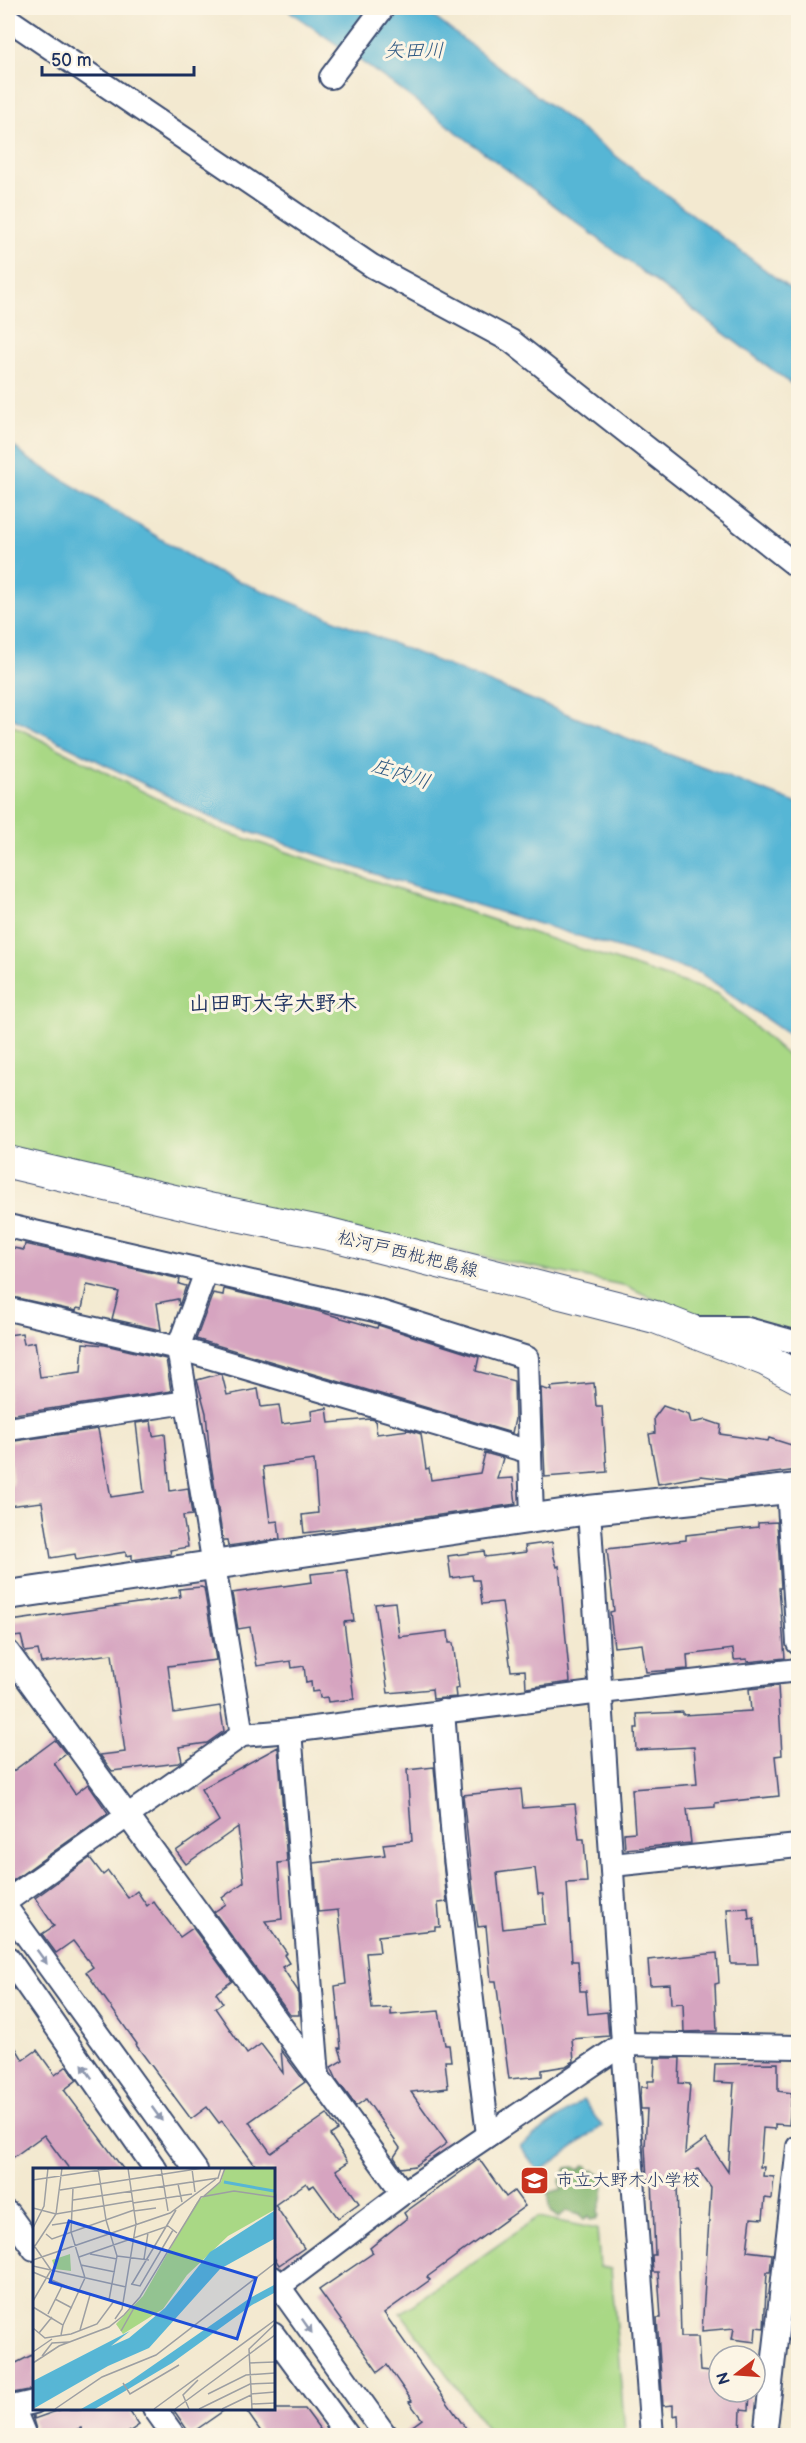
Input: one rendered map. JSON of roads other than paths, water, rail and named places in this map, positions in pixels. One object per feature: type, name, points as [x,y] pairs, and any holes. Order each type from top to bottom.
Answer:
[{"type":"main road","name":"松河戸西枇杷島線","points":[[8,1162],[340,1237],[655,1317],[766,1360],[798,1377]]},
{"type":"street","points":[[331,77],[383,8]]},
{"type":"street","points":[[8,19],[372,266],[511,341],[798,567]]},
{"type":"street","points":[[8,1226],[374,1310],[527,1358],[532,1518]]},
{"type":"street","points":[[206,1272],[178,1348],[242,1735]]},
{"type":"street","points":[[8,1309],[178,1348],[530,1452]]},
{"type":"street","points":[[681,1327],[744,1328],[798,1343]]},
{"type":"street","points":[[8,1429],[187,1402]]},
{"type":"street","points":[[8,1595],[589,1510],[793,1488],[798,1643]]},
{"type":"street","points":[[589,1510],[623,2044],[652,2436]]},
{"type":"street","points":[[8,1652],[402,2193]]},
{"type":"street","points":[[8,1900],[242,1735],[798,1670]]},
{"type":"street","points":[[443,1711],[453,1840],[488,2135]]},
{"type":"street","points":[[290,1731],[319,2078]]},
{"type":"street","points":[[612,1865],[798,1846]]},
{"type":"street","points":[[8,1910],[195,2168]]},
{"type":"street","points":[[8,1958],[155,2168]]},
{"type":"street","points":[[386,2436],[275,2286],[402,2193],[623,2044],[798,2047]]},
{"type":"street","points":[[765,2436],[791,2285],[798,2147]]},
{"type":"street","points":[[8,2213],[33,2248]]},
{"type":"street","points":[[274,2335],[348,2436]]},
{"type":"street","points":[[18,2406],[25,2436]]},
{"type":"street","points":[[155,2410],[174,2436]]},
{"type":"water","name":"矢田川","points":[[285,8],[422,8],[798,295],[798,389],[393,84]]},
{"type":"water","name":"庄内川","points":[[8,441],[27,458],[214,571],[634,741],[798,804],[798,1041],[700,973],[375,874],[220,822],[8,716]]},
{"type":"water","points":[[583,2100],[602,2126],[539,2172],[520,2146]]},
{"type":"place","name":"市立大野木小学校","points":[[535,2180]]},
{"type":"district","name":"山田町大字大野木","points":[[273,1003]]}]
